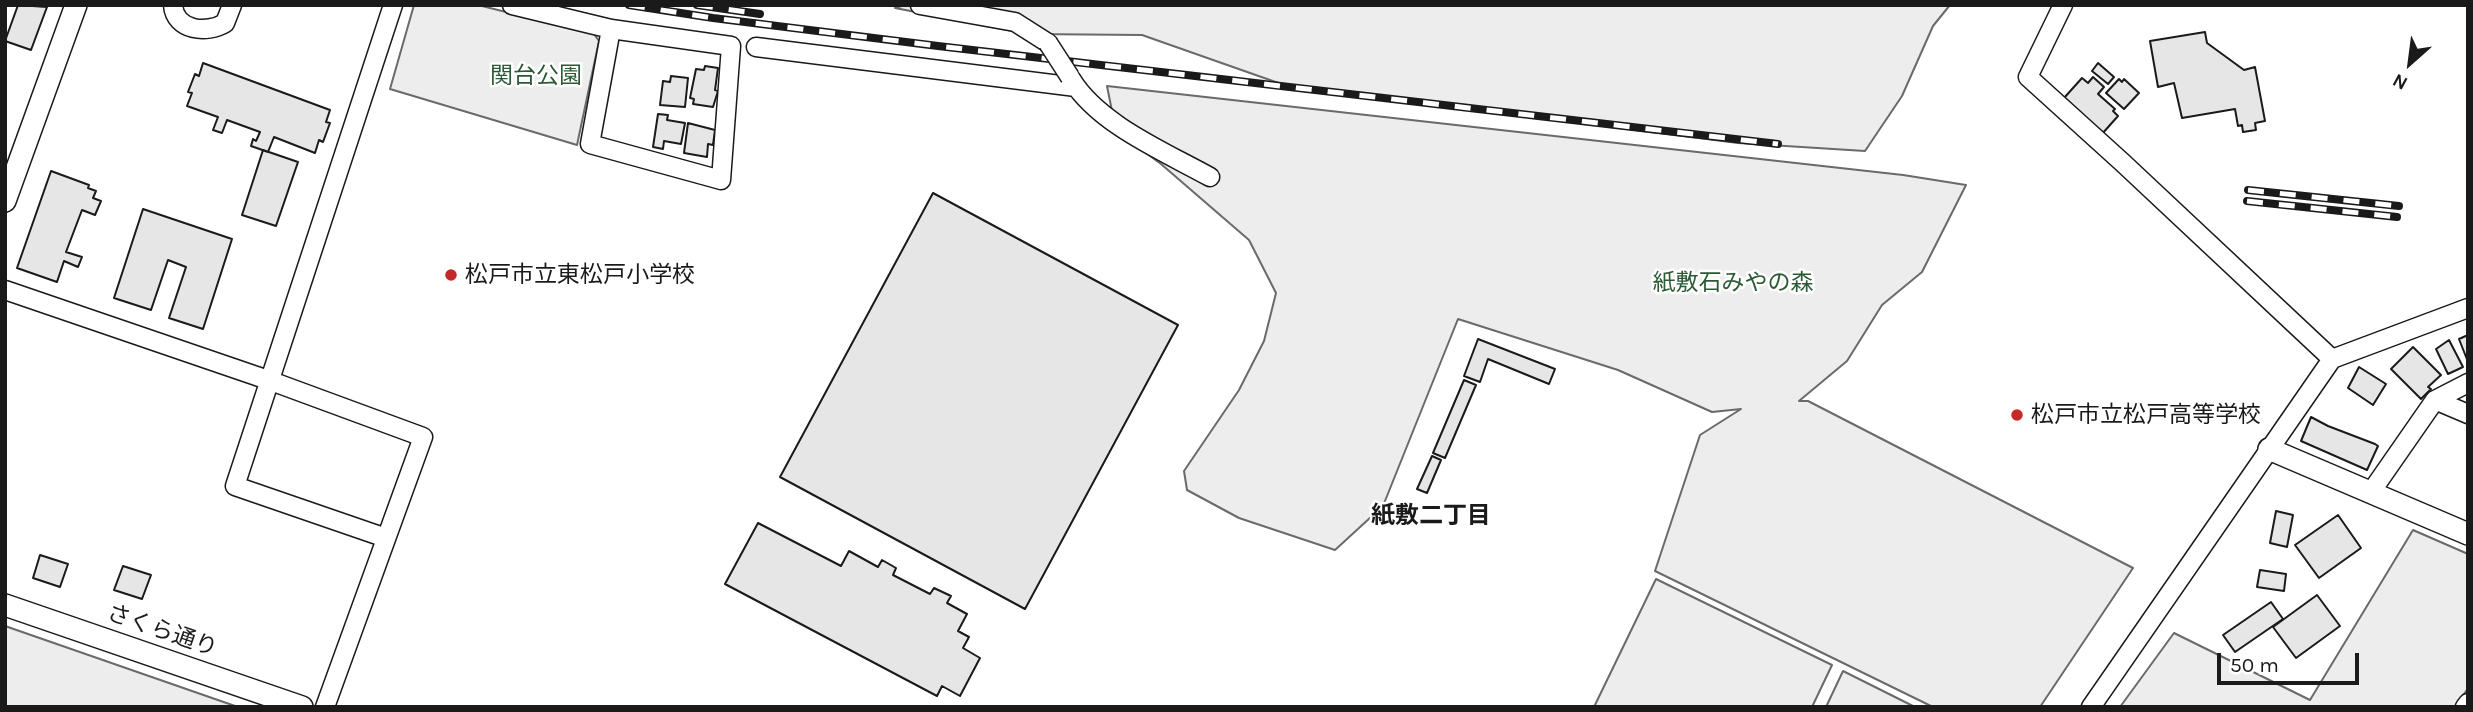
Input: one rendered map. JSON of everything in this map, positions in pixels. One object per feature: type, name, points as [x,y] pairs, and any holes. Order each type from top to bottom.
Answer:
[{"type":"street","points":[[5,201],[15,143],[76,5]]},
{"type":"street","points":[[173,5],[174,14],[181,22],[207,30],[225,23],[232,5]]},
{"type":"street","points":[[386,538],[235,486],[393,5]]},
{"type":"street","points":[[512,5],[611,29],[731,46],[721,180],[590,144],[611,29]]},
{"type":"street","points":[[920,5],[1015,22],[1048,43],[1091,105],[1130,132],[1210,177]]},
{"type":"street","points":[[2063,5],[2028,77],[2332,359]]},
{"type":"street","points":[[756,47],[1073,82]]},
{"type":"street","points":[[5,290],[271,381],[423,437],[325,707]]},
{"type":"street","points":[[2091,707],[2332,359],[2468,308]]},
{"type":"street","points":[[2371,492],[2435,400],[2468,383]]},
{"type":"street","points":[[2435,400],[2468,414]]},
{"type":"street","points":[[2269,449],[2468,534]]},
{"type":"street","name":"さくら通り","points":[[5,605],[302,707]]},
{"type":"green space","name":"関台公園","points":[[414,5],[478,5],[594,34],[599,41],[577,145],[390,89]]},
{"type":"green space","points":[[905,5],[1950,5],[1933,26],[1902,96],[1865,151],[1738,143],[1287,86],[1142,35],[1028,34],[895,8]]},
{"type":"green space","name":"紙敷石みやの森","points":[[1107,86],[1903,175],[1966,185],[1922,272],[1882,305],[1847,361],[1799,401],[1808,401],[2133,568],[2040,707],[1933,707],[1655,571],[1700,435],[1741,409],[1712,412],[1618,370],[1458,319],[1383,506],[1335,550],[1239,518],[1187,490],[1184,471],[1239,390],[1264,341],[1276,293],[1249,240],[1161,164],[1116,131]]},
{"type":"green space","points":[[2413,530],[2468,554],[2468,688],[2456,707],[2120,707],[2174,633],[2310,700]]},
{"type":"green space","points":[[1656,579],[1832,665],[1812,707],[1594,707]]},
{"type":"green space","points":[[5,626],[238,707],[5,707]]},
{"type":"green space","points":[[1843,671],[1915,707],[1826,707]]},
{"type":"building","points":[[18,5],[47,7],[31,50],[5,41]]},
{"type":"building","points":[[2205,32],[2207,43],[2244,70],[2255,67],[2265,121],[2255,123],[2256,130],[2243,132],[2242,125],[2238,126],[2235,109],[2182,118],[2174,83],[2158,87],[2150,41]]},
{"type":"building","points":[[203,63],[330,110],[326,122],[330,123],[323,142],[319,140],[315,153],[274,137],[268,152],[251,146],[253,139],[256,141],[260,132],[227,120],[222,133],[213,130],[218,117],[187,106],[192,93],[188,92],[195,74],[199,76]]},
{"type":"building","points":[[2098,63],[2114,77],[2108,84],[2092,71]]},
{"type":"building","points":[[705,66],[718,68],[715,90],[718,91],[713,107],[693,104],[694,99],[690,98],[696,69],[704,70]]},
{"type":"building","points":[[671,76],[688,78],[685,107],[660,105],[663,81],[670,82]]},
{"type":"building","points":[[2093,77],[2104,87],[2098,94],[2115,109],[2113,111],[2118,116],[2102,134],[2064,98],[2082,78],[2088,83]]},
{"type":"building","points":[[2119,79],[2122,82],[2124,79],[2139,93],[2124,109],[2106,93]]},
{"type":"building","points":[[658,114],[668,115],[667,120],[685,123],[681,144],[664,141],[663,149],[653,147]]},
{"type":"building","points":[[688,123],[715,130],[713,145],[708,144],[707,157],[684,153]]},
{"type":"building","points":[[263,150],[298,162],[276,226],[242,215]]},
{"type":"building","points":[[51,171],[89,185],[88,188],[96,191],[93,198],[101,201],[95,215],[82,210],[66,252],[82,257],[78,267],[64,261],[57,282],[17,268]]},
{"type":"building","points":[[933,193],[1178,325],[1025,609],[780,477]]},
{"type":"building","points":[[143,209],[232,239],[203,329],[169,318],[186,267],[168,260],[151,310],[114,298]]},
{"type":"building","points":[[2468,335],[2468,362],[2459,339]]},
{"type":"building","points":[[1478,339],[1555,369],[1549,384],[1488,359],[1480,382],[1464,376]]},
{"type":"building","points":[[2449,340],[2463,367],[2448,374],[2436,349]]},
{"type":"building","points":[[2413,347],[2441,375],[2428,387],[2431,389],[2421,399],[2391,369]]},
{"type":"building","points":[[2359,367],[2386,384],[2373,405],[2348,388]]},
{"type":"building","points":[[1464,380],[1476,385],[1445,458],[1433,453]]},
{"type":"building","points":[[2311,417],[2378,446],[2367,470],[2301,441]]},
{"type":"building","points":[[1432,456],[1441,460],[1427,493],[1417,489]]},
{"type":"building","points":[[2276,511],[2293,515],[2287,547],[2270,543]]},
{"type":"building","points":[[2338,515],[2361,548],[2319,578],[2295,545]]},
{"type":"building","points":[[758,523],[841,566],[849,551],[878,567],[882,560],[896,568],[893,575],[930,594],[934,588],[951,596],[947,603],[967,614],[958,631],[969,637],[963,648],[980,658],[960,696],[942,686],[937,696],[725,584]]},
{"type":"building","points":[[40,555],[68,564],[60,587],[33,578]]},
{"type":"building","points":[[123,566],[151,575],[142,599],[114,590]]},
{"type":"building","points":[[2260,570],[2286,574],[2284,591],[2257,587]]},
{"type":"building","points":[[2317,595],[2340,626],[2296,658],[2273,627]]},
{"type":"building","points":[[2271,602],[2283,619],[2235,652],[2223,635]]},
{"type":"railway","points":[[629,5],[938,46],[1778,144]]},
{"type":"railway","points":[[697,5],[760,14]]},
{"type":"railway","points":[[2248,190],[2399,206]]},
{"type":"railway","points":[[2247,201],[2397,217]]},
{"type":"place","name":"松戸市立東松戸小学校","points":[[451,275]]},
{"type":"place","name":"松戸市立松戸高等学校","points":[[2017,415]]},
{"type":"district","name":"紙敷二丁目","points":[[1431,516]]}]
